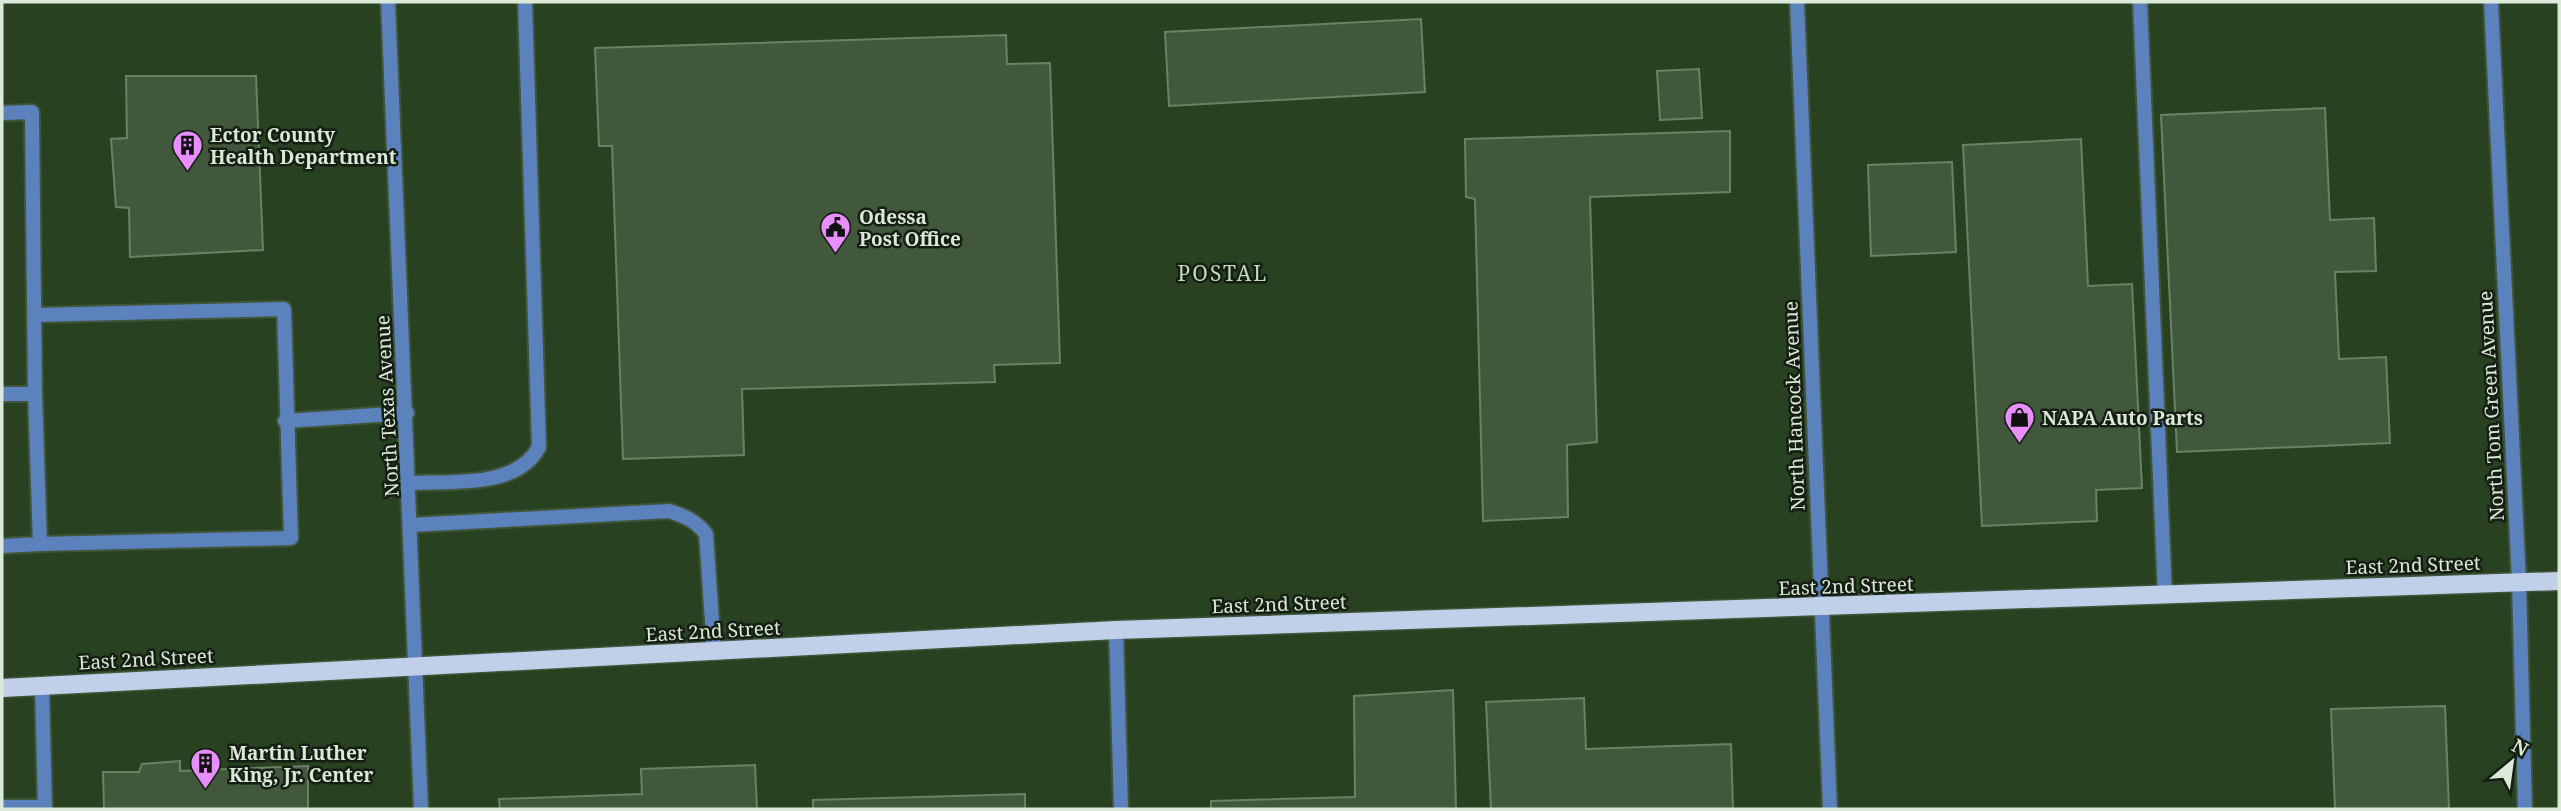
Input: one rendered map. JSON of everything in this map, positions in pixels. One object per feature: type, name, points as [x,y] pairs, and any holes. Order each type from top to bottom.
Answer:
[{"type":"main road","name":"East 2nd Street","points":[[2,688],[1116,630],[2559,581]]},
{"type":"street","name":"North Texas Avenue","points":[[388,2],[407,413],[421,809]]},
{"type":"street","points":[[409,483],[486,480],[519,468],[532,460],[538,447],[525,2]]},
{"type":"street","name":"North Hancock Avenue","points":[[1797,2],[1830,809]]},
{"type":"street","points":[[2140,2],[2165,596]]},
{"type":"street","name":"North Tom Green Avenue","points":[[2491,2],[2519,582],[2525,809]]},
{"type":"street","points":[[2,113],[32,112],[35,394],[40,544]]},
{"type":"street","points":[[2,546],[291,538],[285,421],[284,309],[35,314]]},
{"type":"street","points":[[2,394],[35,394]]},
{"type":"street","points":[[285,421],[407,413]]},
{"type":"street","points":[[411,525],[669,511],[685,516],[698,524],[706,534],[714,652]]},
{"type":"street","points":[[1116,630],[1121,809]]},
{"type":"street","points":[[2,807],[45,808],[42,686]]},
{"type":"shaded area","points":[[2,2],[2559,2],[2559,809],[2,809]]},
{"type":"building","points":[[1421,19],[1425,92],[1169,106],[1165,32]]},
{"type":"building","name":"Odessa Post Office","points":[[1006,35],[1007,64],[1050,63],[1060,363],[994,365],[995,382],[742,389],[744,455],[623,459],[612,146],[599,146],[595,48]]},
{"type":"building","points":[[1699,69],[1702,118],[1660,120],[1657,71]]},
{"type":"building","name":"Ector County Health Department","points":[[126,76],[256,76],[263,250],[130,257],[129,208],[116,207],[111,139],[127,138]]},
{"type":"building","points":[[2325,108],[2330,220],[2374,218],[2376,271],[2335,272],[2339,359],[2386,357],[2390,443],[2177,452],[2161,115]]},
{"type":"building","points":[[1730,131],[1730,192],[1590,197],[1597,442],[1567,445],[1568,517],[1483,521],[1475,199],[1466,197],[1465,139]]},
{"type":"building","points":[[2081,139],[2088,286],[2132,284],[2142,488],[2096,490],[2097,521],[1982,526],[1963,145]]},
{"type":"building","points":[[1952,162],[1956,252],[1871,256],[1868,165]]},
{"type":"building","points":[[1453,690],[1456,809],[1211,809],[1211,801],[1355,797],[1354,696]]},
{"type":"building","points":[[1584,698],[1586,749],[1731,744],[1733,809],[1491,809],[1486,702]]},
{"type":"building","points":[[2445,706],[2449,809],[2335,809],[2331,709]]},
{"type":"building","name":"Martin Luther King, Jr. Center","points":[[180,761],[180,771],[308,766],[308,809],[104,809],[103,772],[139,772],[142,764]]},
{"type":"building","points":[[755,765],[757,809],[500,809],[499,799],[642,794],[641,769]]},
{"type":"building","points":[[1025,794],[1025,809],[813,809],[813,800]]},
{"type":"place","name":"Ector County Health Department","points":[[187,173]]},
{"type":"place","name":"Odessa Post Office","points":[[836,255]]},
{"type":"place","name":"NAPA Auto Parts","points":[[2019,445]]},
{"type":"place","name":"Martin Luther King, Jr. Center","points":[[206,791]]},
{"type":"district","name":"POSTAL","points":[[1223,274]]}]
